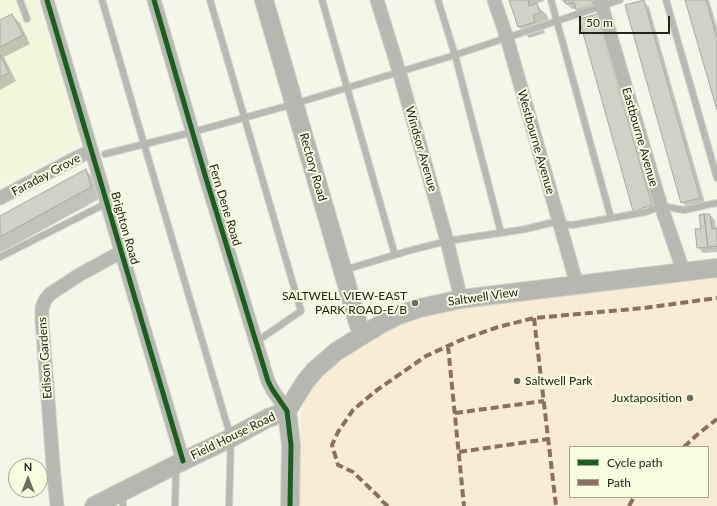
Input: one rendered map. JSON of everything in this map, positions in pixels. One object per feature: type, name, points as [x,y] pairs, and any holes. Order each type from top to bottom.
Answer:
[{"type":"street","name":"Brighton Road","points":[[47,0],[121,252],[178,463]]},
{"type":"street","name":"Fern Dene Road","points":[[154,0],[192,132],[268,381],[287,411]]},
{"type":"street","name":"Rectory Road","points":[[264,0],[342,270],[358,323],[363,334]]},
{"type":"street","name":"Windsor Avenue","points":[[377,0],[447,241],[461,299]]},
{"type":"street","name":"Westbourne Avenue","points":[[494,0],[507,38],[577,285]]},
{"type":"street","name":"Eastbourne Avenue","points":[[601,3],[661,206],[684,273]]},
{"type":"street","name":"Faraday Grove","points":[[0,198],[92,151]]},
{"type":"street","name":"Edison Gardens","points":[[57,506],[42,308],[45,300],[50,294],[79,275],[121,252]]},
{"type":"street","name":"Saltwell View","points":[[287,411],[305,382],[315,370],[337,351],[381,324],[399,315],[420,308],[461,299],[717,268]]},
{"type":"street","name":"Field House Road","points":[[94,506],[123,499],[178,463],[231,438],[268,418],[287,411]]},
{"type":"street","points":[[287,411],[292,445],[290,506]]},
{"type":"lane","points":[[20,0],[27,19]]},
{"type":"lane","points":[[102,0],[231,438],[229,506]]},
{"type":"lane","points":[[210,0],[301,311],[256,342]]},
{"type":"lane","points":[[322,0],[395,255]]},
{"type":"lane","points":[[438,0],[454,54],[501,233]]},
{"type":"lane","points":[[551,0],[611,218]]},
{"type":"lane","points":[[105,154],[294,104],[557,22],[601,3],[620,0]]},
{"type":"lane","points":[[666,0],[717,178]]},
{"type":"lane","points":[[0,257],[107,203]]},
{"type":"lane","points":[[342,270],[447,241],[526,229],[550,223],[572,225],[646,212],[661,206],[684,210],[717,203]]},
{"type":"lane","points":[[175,506],[176,472],[178,463]]},
{"type":"shaded area","points":[[0,0],[37,0],[80,143],[0,185]]},
{"type":"shaded area","name":"Saltwell Park","points":[[717,277],[717,506],[300,506],[301,417],[307,393],[326,369],[362,343],[406,321],[451,309]]},
{"type":"building","points":[[509,0],[528,0],[529,6],[537,3],[540,13],[533,15],[535,22],[518,27]]},
{"type":"building","points":[[565,0],[592,0],[593,5],[576,10],[574,2],[566,4]]},
{"type":"building","points":[[644,0],[700,198],[681,203],[625,5]]},
{"type":"building","points":[[685,0],[706,0],[717,38],[717,110]]},
{"type":"building","points":[[12,14],[23,35],[0,47],[0,20]]},
{"type":"building","points":[[597,14],[652,205],[633,211],[579,19]]},
{"type":"building","points":[[0,55],[9,73],[0,77]]},
{"type":"building","points":[[86,169],[91,187],[0,237],[0,216]]},
{"type":"building","points":[[704,214],[708,247],[697,248],[695,229],[701,229],[699,215]]},
{"type":"building","points":[[704,214],[710,214],[712,229],[717,228],[717,246],[708,247]]},
{"type":"marked path","points":[[388,506],[353,472],[338,465],[332,445],[338,432],[353,410],[377,390],[426,356],[461,340],[498,327],[534,318],[644,308],[717,298]]},
{"type":"marked path","points":[[534,318],[556,506]]},
{"type":"marked path","points":[[448,346],[464,506]]},
{"type":"marked path","points":[[455,413],[544,401]]},
{"type":"marked path","points":[[685,446],[717,419]]},
{"type":"marked path","points":[[459,452],[548,439]]},
{"type":"marked path","points":[[629,506],[633,498]]},
{"type":"cycle path","points":[[47,0],[183,461]]},
{"type":"cycle path","points":[[154,0],[205,175],[268,381],[287,411],[291,445],[290,506]]},
{"type":"place","name":"SALTWELL VIEW-EAST PARK ROAD-E/B","points":[[415,303]]},
{"type":"place","name":"Saltwell Park","points":[[517,381]]},
{"type":"place","name":"Juxtaposition","points":[[690,398]]}]
